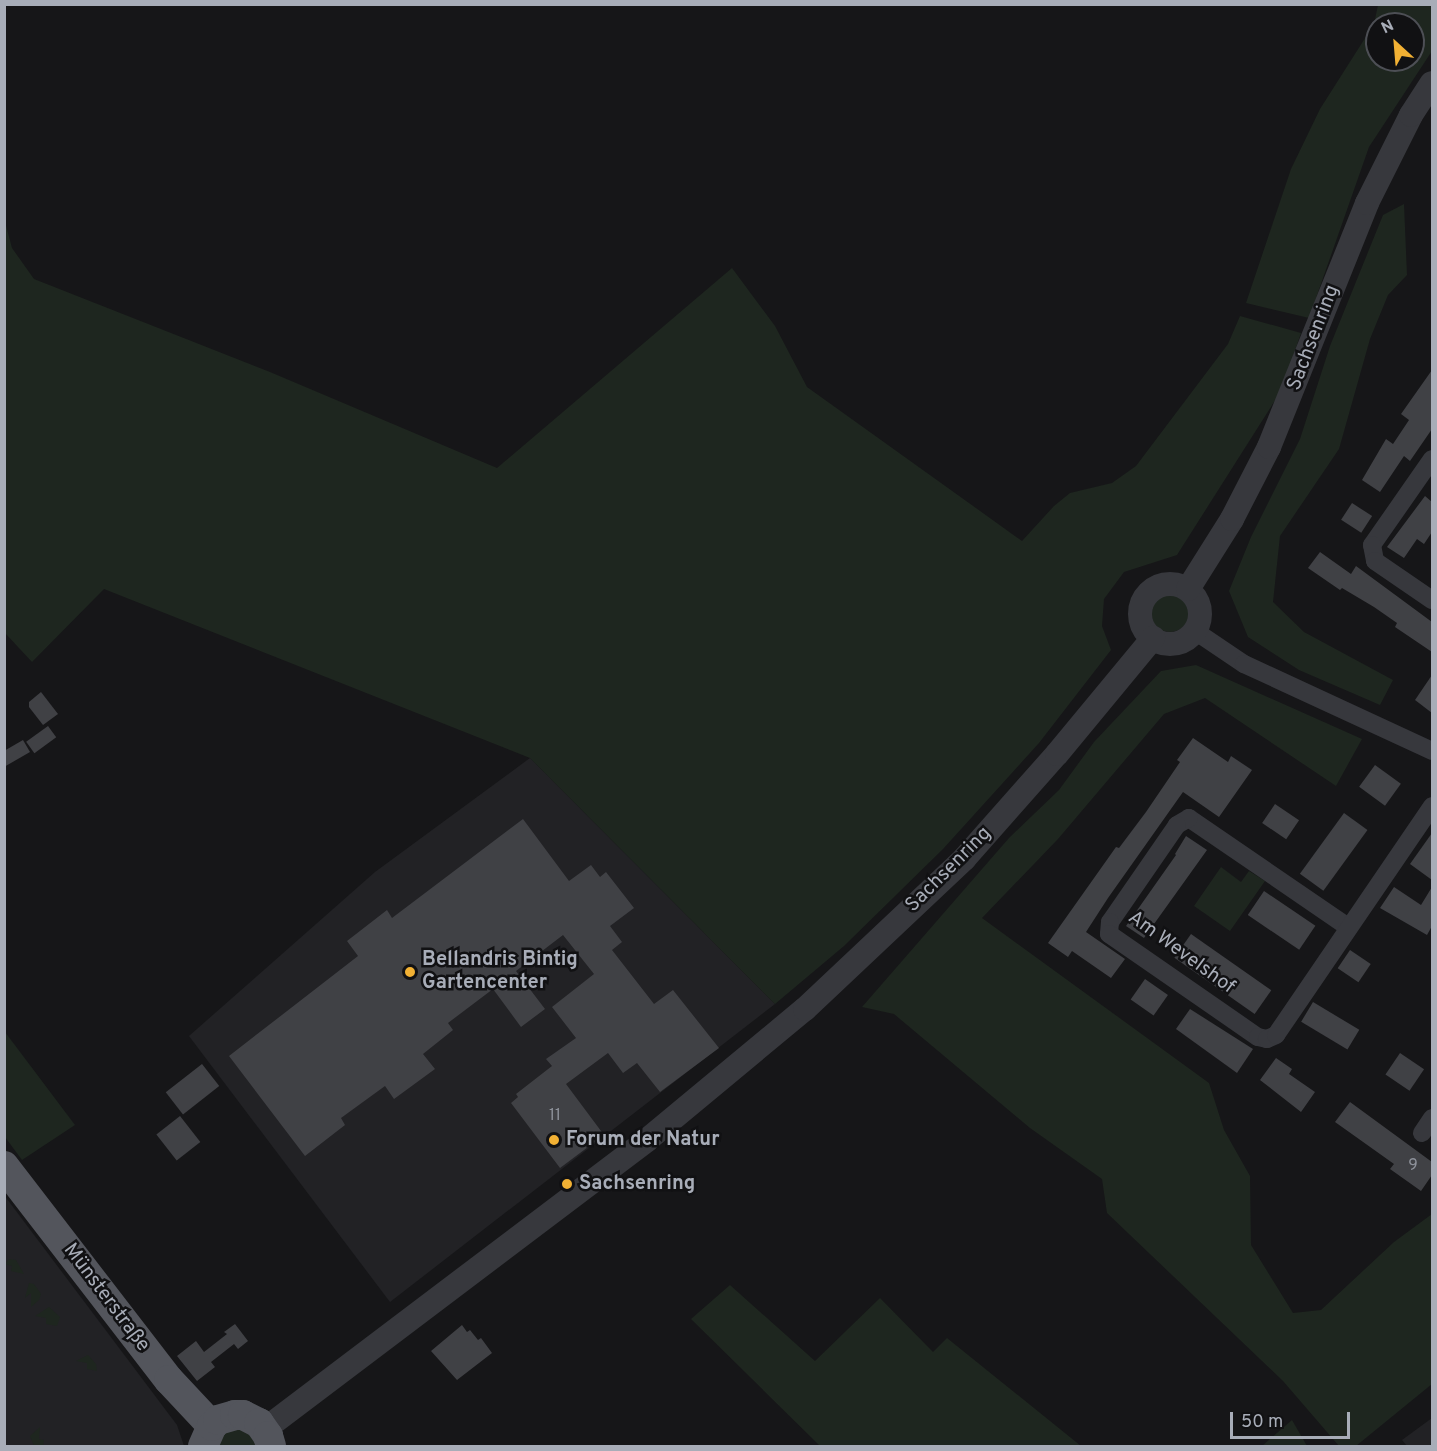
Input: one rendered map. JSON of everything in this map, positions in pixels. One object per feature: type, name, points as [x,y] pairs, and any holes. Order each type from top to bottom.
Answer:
[{"type":"main road","name":"Münsterstraße","points":[[4,1166],[169,1380],[208,1436]]},
{"type":"main road","points":[[208,1436],[226,1417],[243,1415],[259,1423],[268,1438]]},
{"type":"street","name":"Sachsenring","points":[[1188,589],[1232,519],[1269,447],[1366,203],[1412,115],[1432,83]]},
{"type":"street","points":[[1432,459],[1372,545],[1375,561],[1432,600]]},
{"type":"street","points":[[1170,584],[1188,589],[1200,608],[1195,631],[1183,641],[1175,643],[1167,644],[1153,638],[1142,623],[1140,614],[1146,596],[1152,589],[1170,584]]},
{"type":"street","points":[[1195,631],[1244,664],[1432,751]]},
{"type":"street","name":"Sachsenring","points":[[268,1438],[647,1140],[805,1009],[964,859],[1057,754],[1153,638]]},
{"type":"street","name":"Am Wevelshof","points":[[1348,927],[1189,818],[1177,825],[1110,922],[1108,934],[1258,1037],[1267,1039],[1276,1035],[1432,806]]},
{"type":"shaded area","points":[[1378,5],[1432,5],[1432,51],[1425,62],[1425,12],[1377,12]]},
{"type":"shaded area","points":[[1365,38],[1365,72],[1418,72],[1369,147],[1309,318],[1246,303],[1291,169],[1320,109]]},
{"type":"shaded area","points":[[1404,204],[1407,275],[1388,295],[1370,339],[1339,449],[1280,536],[1273,602],[1304,632],[1393,680],[1380,705],[1299,670],[1248,637],[1229,591],[1251,537],[1300,439],[1330,346],[1383,215]]},
{"type":"shaded area","points":[[4,218],[12,248],[34,279],[270,372],[497,468],[732,268],[775,326],[807,387],[1022,541],[1054,506],[1070,493],[1112,483],[1136,466],[1228,344],[1240,316],[1301,333],[1281,391],[1177,555],[1124,572],[1104,599],[1102,626],[1111,650],[1039,743],[943,849],[844,946],[775,1004],[530,758],[104,589],[32,662],[5,633]]},
{"type":"shaded area","points":[[1170,594],[1183,600],[1189,613],[1183,626],[1170,632],[1157,626],[1151,613],[1157,600]]},
{"type":"shaded area","points":[[1196,665],[1362,739],[1336,786],[1205,698],[1164,714],[1058,839],[982,918],[1209,1083],[1224,1130],[1250,1176],[1251,1245],[1293,1313],[1321,1310],[1394,1242],[1432,1214],[1432,1384],[1356,1446],[1339,1446],[1283,1381],[1107,1213],[1102,1179],[1030,1128],[894,1014],[862,1007],[1009,838],[1059,790],[1094,742],[1161,671]]},
{"type":"shaded area","points":[[530,758],[775,1004],[390,1302],[189,1036],[375,872]]},
{"type":"shaded area","points":[[1221,867],[1241,882],[1249,871],[1265,881],[1230,931],[1194,906]]},
{"type":"shaded area","points":[[5,1032],[75,1125],[22,1160],[5,1137]]},
{"type":"shaded area","points":[[4,1195],[177,1425],[184,1446],[5,1446]]},
{"type":"shaded area","points":[[9,1259],[16,1260],[24,1274],[11,1271],[12,1266],[5,1264]]},
{"type":"shaded area","points":[[29,1283],[34,1284],[41,1294],[39,1300],[31,1307],[31,1293],[25,1298]]},
{"type":"shaded area","points":[[730,1285],[815,1361],[880,1298],[933,1352],[947,1338],[1081,1446],[820,1446],[691,1319]]},
{"type":"shaded area","points":[[49,1307],[60,1317],[57,1326],[46,1324],[46,1318],[35,1316]]},
{"type":"shaded area","points":[[88,1355],[96,1364],[97,1371],[87,1369],[87,1363],[76,1361]]},
{"type":"shaded area","points":[[1432,1418],[1432,1446],[1407,1446],[1402,1440]]},
{"type":"shaded area","points":[[1292,1420],[1307,1446],[1262,1446]]},
{"type":"shaded area","points":[[40,1427],[39,1439],[44,1440],[43,1446],[34,1446],[30,1436]]},
{"type":"shaded area","points":[[237,1428],[251,1433],[257,1446],[217,1446],[223,1434]]},
{"type":"building","points":[[1432,370],[1432,429],[1410,461],[1404,456],[1380,492],[1362,480],[1386,439],[1393,444],[1409,420],[1401,414]]},
{"type":"building","points":[[1425,496],[1432,502],[1432,532],[1424,544],[1417,539],[1404,558],[1387,547]]},
{"type":"building","points":[[1352,503],[1372,516],[1361,533],[1341,520]]},
{"type":"building","points":[[1320,552],[1351,574],[1356,566],[1432,622],[1432,652],[1395,627],[1397,623],[1374,607],[1342,588],[1340,590],[1308,568]]},
{"type":"building","points":[[1432,675],[1432,713],[1415,700]]},
{"type":"building","points":[[41,692],[58,714],[43,725],[29,707],[29,702]]},
{"type":"building","points":[[48,726],[56,737],[34,753],[26,742]]},
{"type":"building","points":[[1193,738],[1228,762],[1231,756],[1252,770],[1219,817],[1183,792],[1108,898],[1086,932],[1125,959],[1111,978],[1072,951],[1068,957],[1048,943],[1116,847],[1119,848],[1146,812],[1180,762],[1177,760]]},
{"type":"building","points":[[23,740],[30,752],[4,767],[4,751]]},
{"type":"building","points":[[1375,765],[1401,784],[1385,806],[1359,787]]},
{"type":"building","points":[[1275,804],[1299,820],[1286,839],[1262,823]]},
{"type":"building","points":[[1344,813],[1367,830],[1323,891],[1300,874]]},
{"type":"building","name":"Bellandris Bintig Gartencenter","points":[[523,819],[569,881],[591,865],[600,877],[606,872],[634,908],[610,926],[622,942],[612,950],[654,1004],[673,990],[719,1048],[660,1092],[637,1063],[623,1073],[608,1053],[566,1084],[604,1135],[560,1168],[511,1103],[518,1097],[516,1094],[552,1066],[546,1059],[576,1038],[552,1007],[594,974],[563,935],[516,971],[545,1009],[521,1027],[493,989],[448,1023],[453,1030],[423,1054],[435,1069],[394,1099],[385,1086],[341,1118],[345,1125],[305,1156],[229,1056],[358,956],[347,941],[387,910],[392,918]]},
{"type":"building","points":[[1432,833],[1432,880],[1410,864]]},
{"type":"building","points":[[1186,836],[1207,850],[1144,938],[1126,926],[1176,855]]},
{"type":"building","points":[[1394,887],[1421,905],[1432,887],[1432,926],[1427,935],[1380,908]]},
{"type":"building","points":[[1264,891],[1315,926],[1299,950],[1248,915]]},
{"type":"building","points":[[1191,934],[1271,990],[1255,1014],[1174,958]]},
{"type":"building","points":[[1350,950],[1371,964],[1358,982],[1338,968]]},
{"type":"building","points":[[1145,979],[1168,995],[1154,1016],[1131,999]]},
{"type":"building","points":[[1313,1002],[1359,1030],[1347,1050],[1301,1022]]},
{"type":"building","points":[[1190,1009],[1253,1049],[1237,1073],[1176,1029]]},
{"type":"building","points":[[1400,1053],[1424,1069],[1410,1091],[1385,1075]]},
{"type":"building","points":[[1276,1058],[1292,1069],[1289,1074],[1315,1092],[1301,1112],[1260,1080]]},
{"type":"building","points":[[202,1064],[219,1086],[183,1114],[166,1092]]},
{"type":"building","points":[[1350,1102],[1432,1162],[1432,1175],[1421,1191],[1390,1169],[1394,1164],[1335,1122]]},
{"type":"building","points":[[180,1116],[200,1142],[177,1160],[156,1134]]},
{"type":"building","points":[[235,1324],[248,1341],[238,1349],[234,1344],[211,1362],[215,1367],[197,1381],[177,1356],[196,1341],[204,1352],[227,1334],[224,1332]]},
{"type":"building","points":[[462,1325],[467,1332],[470,1330],[478,1340],[481,1338],[492,1353],[457,1380],[431,1351]]},
{"type":"place","name":"Bellandris Bintig Gartencenter","points":[[410,972]]},
{"type":"place","name":"Forum der Natur","points":[[554,1140]]},
{"type":"place","name":"Sachsenring","points":[[567,1184]]}]
